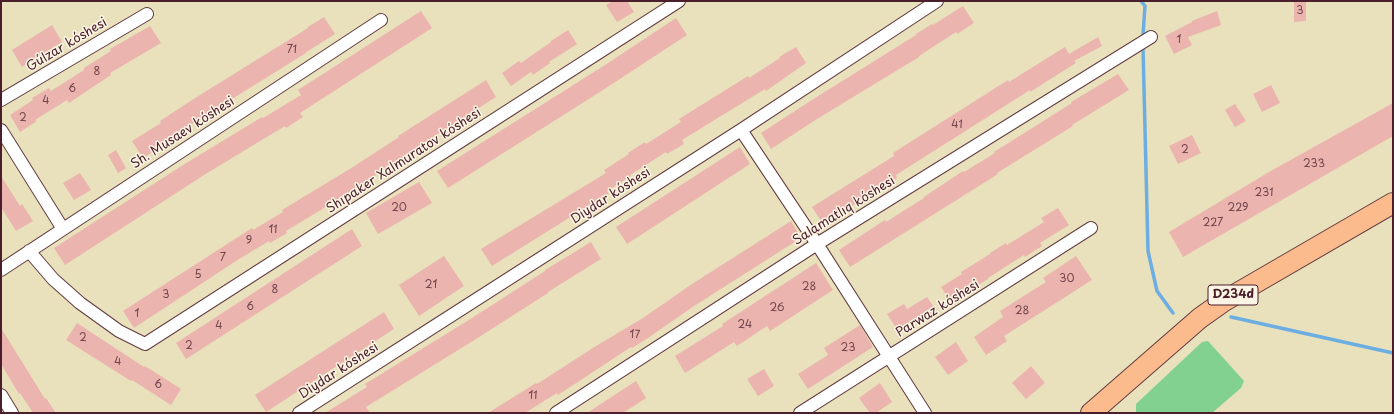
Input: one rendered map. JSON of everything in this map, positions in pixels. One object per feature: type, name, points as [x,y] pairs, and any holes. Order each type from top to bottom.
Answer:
[{"type":"main road","name":"D234d","points":[[1091,413],[1194,323],[1224,301],[1393,203]]},
{"type":"street","name":"Shıpaker Xalmuratov kóshesi","points":[[30,251],[53,278],[80,303],[118,331],[145,344],[679,1]]},
{"type":"street","name":"Diydar kóshesi","points":[[299,413],[741,130],[937,1]]},
{"type":"street","name":"Gúlzar kóshesi","points":[[1,100],[146,14]]},
{"type":"street","name":"Sh. Musaev kóshesi","points":[[1,270],[381,20]]},
{"type":"street","name":"Salamatlıq kóshesi","points":[[556,413],[817,244],[1151,37]]},
{"type":"street","points":[[1,130],[63,229]]},
{"type":"street","points":[[741,130],[817,244],[925,413]]},
{"type":"street","name":"Parwaz kóshesi","points":[[800,413],[1090,228]]},
{"type":"street","points":[[1,395],[12,413]]},
{"type":"green space","points":[[1208,341],[1244,381],[1241,388],[1212,413],[1136,413],[1136,404],[1202,342]]},
{"type":"building","points":[[613,1],[627,1],[634,12],[617,22],[606,5]]},
{"type":"building","points":[[1294,1],[1306,1],[1306,21],[1294,22]]},
{"type":"building","points":[[963,6],[974,23],[957,34],[956,32],[919,57],[771,149],[761,133],[916,34]]},
{"type":"building","points":[[421,11],[432,28],[300,113],[303,117],[286,128],[285,126],[204,175],[65,265],[54,248],[183,165],[301,95],[298,90]]},
{"type":"building","points":[[1217,11],[1221,25],[1188,37],[1192,45],[1174,54],[1165,36],[1192,21]]},
{"type":"building","points":[[324,17],[335,34],[158,145],[160,147],[143,158],[132,141],[161,123],[160,121],[192,100]]},
{"type":"building","points":[[676,18],[687,35],[448,188],[437,171],[605,65]]},
{"type":"building","points":[[52,25],[62,42],[22,67],[12,50]]},
{"type":"building","points":[[150,26],[161,43],[110,73],[111,75],[69,103],[67,100],[35,120],[37,121],[20,132],[10,115],[33,100],[32,98],[49,88],[51,91],[111,51],[110,49]]},
{"type":"building","points":[[568,30],[577,44],[549,62],[550,63],[533,75],[531,72],[511,86],[502,73],[519,61],[521,63]]},
{"type":"building","points":[[1098,37],[1102,46],[1074,61],[1076,63],[1030,92],[1030,90],[896,175],[897,178],[823,224],[812,207],[894,156],[893,153],[1008,80],[1009,82],[1065,47],[1069,54]]},
{"type":"building","points":[[796,47],[806,63],[766,91],[765,89],[682,140],[684,144],[667,154],[666,152],[630,175],[631,176],[607,191],[609,194],[492,266],[481,249],[606,173],[604,170],[629,154],[628,153],[645,142],[646,144],[681,122],[679,119],[748,76],[749,78]]},
{"type":"building","points":[[1118,74],[1129,90],[850,267],[839,250],[885,220],[886,222],[924,198],[963,171],[964,172],[995,153],[994,152],[1072,103],[1071,102]]},
{"type":"building","points":[[486,80],[496,97],[402,157],[403,158],[357,188],[286,231],[287,233],[270,243],[269,241],[236,261],[134,328],[123,311],[252,228],[253,230],[283,212],[282,210],[353,167],[399,137],[398,136]]},
{"type":"building","points":[[1271,85],[1280,103],[1262,112],[1253,94]]},
{"type":"building","points":[[1393,103],[1393,136],[1183,257],[1169,232],[1269,172]]},
{"type":"building","points":[[1235,104],[1246,121],[1235,127],[1225,110]]},
{"type":"building","points":[[1192,135],[1201,153],[1178,164],[1169,146]]},
{"type":"building","points":[[740,147],[750,164],[627,244],[616,227]]},
{"type":"building","points":[[116,150],[126,168],[118,173],[108,155]]},
{"type":"building","points":[[80,173],[91,190],[74,200],[63,183]]},
{"type":"building","points":[[1,176],[20,206],[22,204],[33,221],[16,231],[1,207]]},
{"type":"building","points":[[419,182],[432,203],[378,234],[366,213]]},
{"type":"building","points":[[1058,208],[1069,225],[1040,243],[1042,246],[1025,257],[1024,255],[988,278],[952,304],[941,287],[962,274],[961,272],[990,253],[1006,243],[1007,245],[1044,222],[1041,218]]},
{"type":"building","points":[[791,221],[801,238],[694,306],[648,338],[632,348],[631,347],[558,395],[557,393],[525,413],[488,413],[643,318],[692,284]]},
{"type":"building","points":[[352,229],[362,246],[186,359],[176,343]]},
{"type":"building","points":[[591,242],[601,259],[366,407],[370,413],[325,413],[367,387],[365,384]]},
{"type":"building","points":[[444,256],[464,286],[419,316],[399,285]]},
{"type":"building","points":[[1076,256],[1092,280],[1004,336],[1007,341],[986,355],[974,337],[1003,317],[1000,311],[1046,282],[1043,278]]},
{"type":"building","points":[[816,263],[833,290],[770,331],[767,326],[737,346],[734,342],[685,373],[675,356],[723,326],[722,324]]},
{"type":"building","points":[[927,297],[938,313],[926,321],[923,315],[898,331],[887,314],[904,304],[907,309]]},
{"type":"building","points":[[384,312],[394,329],[266,412],[255,395]]},
{"type":"building","points":[[77,323],[144,367],[145,366],[181,389],[171,405],[66,340]]},
{"type":"building","points":[[860,325],[873,347],[808,389],[798,374],[828,355],[824,348]]},
{"type":"building","points":[[1,328],[45,399],[46,398],[56,413],[33,413],[20,393],[19,394],[1,364]]},
{"type":"building","points":[[956,342],[968,361],[948,375],[935,357]]},
{"type":"building","points":[[1031,366],[1045,383],[1026,399],[1012,383]]},
{"type":"building","points":[[764,369],[774,386],[758,396],[747,379]]},
{"type":"building","points":[[636,381],[646,398],[623,413],[587,413]]},
{"type":"building","points":[[880,383],[892,402],[876,413],[870,413],[859,398]]},
{"type":"waterway","points":[[1141,1],[1145,6],[1143,35]]},
{"type":"waterway","points":[[1143,48],[1148,251],[1157,291],[1173,313]]},
{"type":"waterway","points":[[1231,317],[1393,353]]}]
